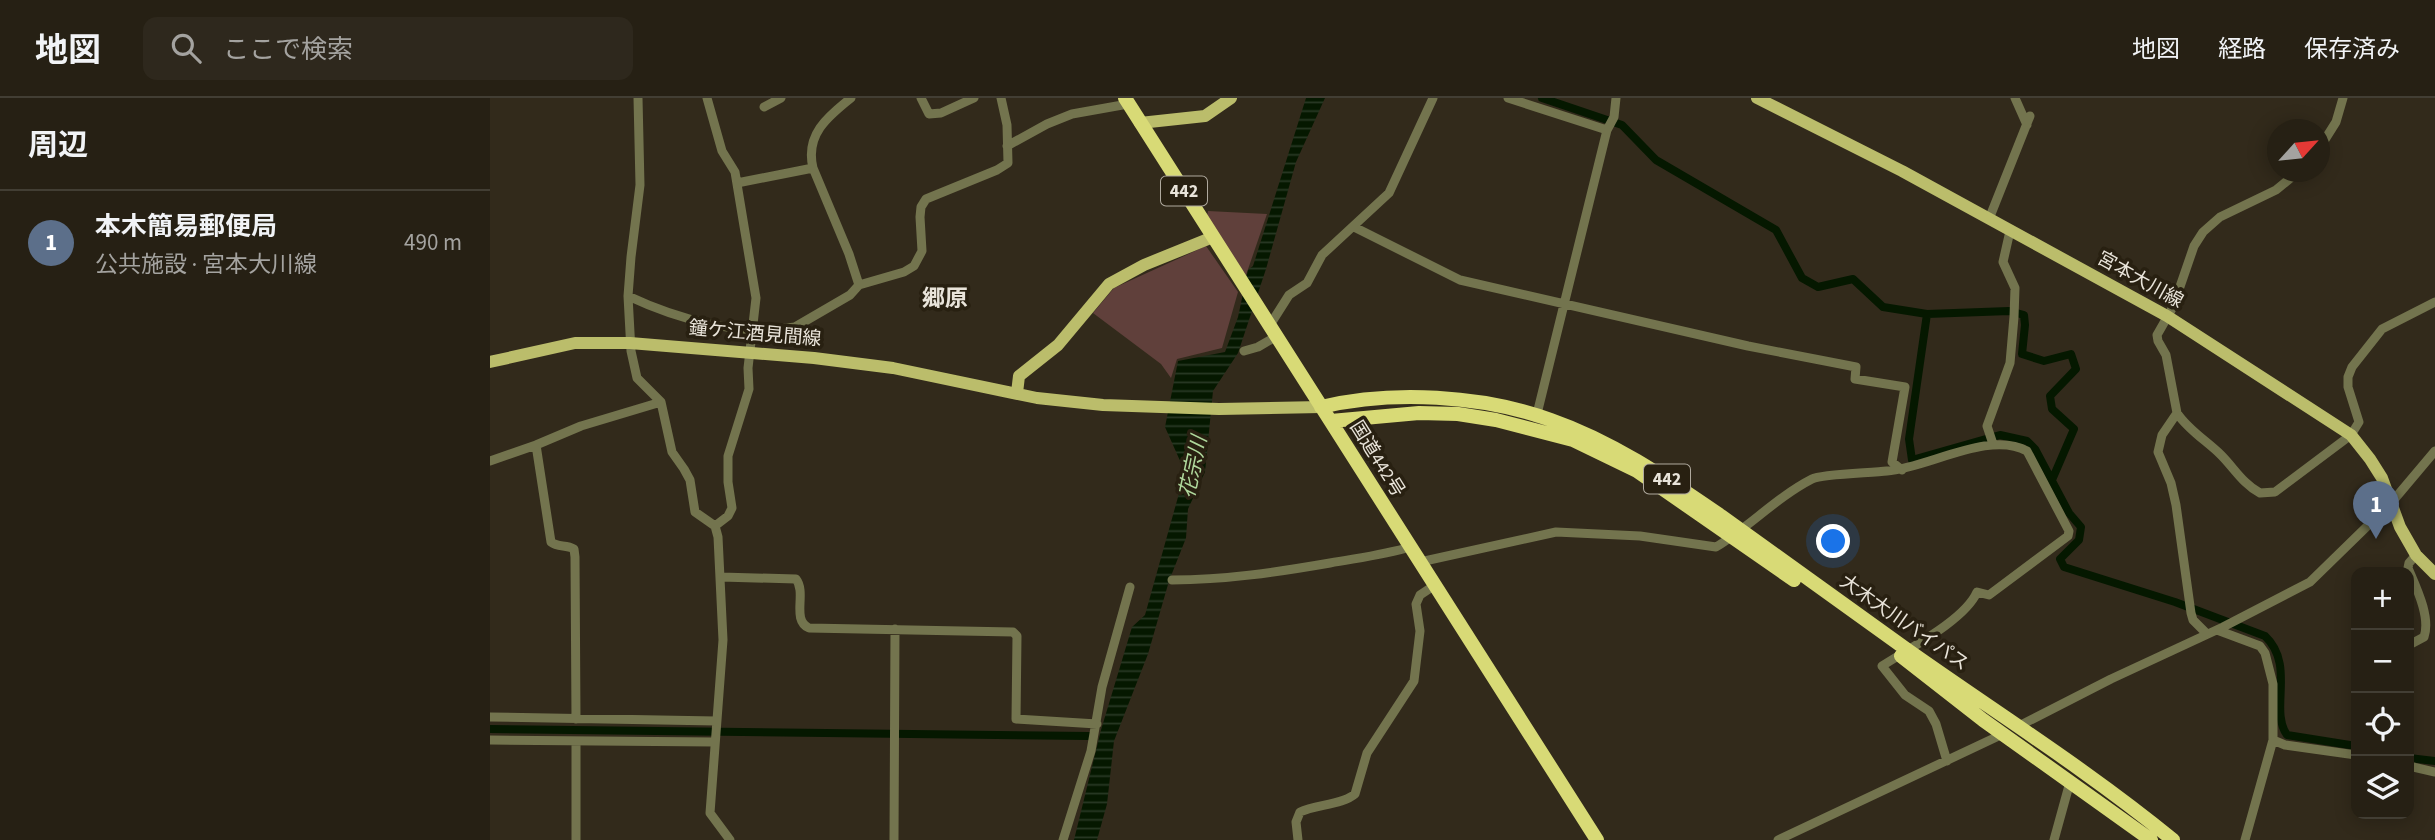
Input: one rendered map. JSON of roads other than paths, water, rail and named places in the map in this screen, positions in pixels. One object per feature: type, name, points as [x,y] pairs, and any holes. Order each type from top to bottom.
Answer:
[{"type":"highway","name":"国道442号","points":[[1126,101],[1597,840]]},
{"type":"highway","name":"大木大川バイパス","points":[[1317,400],[1420,397],[1473,403],[1619,449],[1670,481],[1736,534],[1903,652],[1988,715],[2003,734],[2151,840]]},
{"type":"highway","name":"大木大川バイパス","points":[[1331,421],[1419,413],[1535,422]]},
{"type":"highway","name":"大木大川バイパス","points":[[1988,715],[2018,727],[2173,840]]},
{"type":"main road","points":[[1140,123],[1205,116],[1231,98]]},
{"type":"main road","name":"宮本大川線","points":[[1757,98],[1902,171],[2167,316],[2351,435],[2370,458],[2392,502],[2400,527],[2416,555],[2435,574]]},
{"type":"main road","points":[[1017,393],[1019,376],[1058,345],[1109,284],[1144,265],[1213,237]]},
{"type":"main road","name":"鐘ケ江酒見間線","points":[[490,362],[575,343],[630,343],[893,368],[1037,398],[1163,409],[1219,409],[1317,400]]},
{"type":"street","points":[[638,98],[640,185],[628,296],[630,343],[637,378],[661,402],[672,452],[690,480],[695,512],[715,526],[718,537],[723,640],[710,813],[730,840]]},
{"type":"street","points":[[707,98],[722,150],[732,166],[737,183],[755,286],[748,389],[728,456],[727,482],[732,508],[729,516],[715,526]]},
{"type":"street","points":[[764,107],[781,98]]},
{"type":"street","points":[[851,98],[831,114],[816,133],[810,155],[859,285]]},
{"type":"street","points":[[922,98],[929,114],[941,113],[974,98]]},
{"type":"street","points":[[628,296],[699,321],[753,329],[795,327],[850,295],[859,285],[905,272],[914,266],[922,251],[920,217],[923,202],[1008,163],[1007,125],[1001,98]]},
{"type":"street","points":[[1244,351],[1258,347],[1273,331],[1289,295],[1307,283],[1322,255],[1390,193],[1433,98]]},
{"type":"street","points":[[1508,98],[1610,124]]},
{"type":"street","points":[[1535,422],[1616,98]]},
{"type":"street","points":[[1989,219],[2028,121],[2015,98]]},
{"type":"street","points":[[2330,132],[2336,122],[2343,98]]},
{"type":"street","points":[[1007,146],[1072,114],[1126,101]]},
{"type":"street","points":[[737,183],[813,168]]},
{"type":"street","points":[[2286,182],[2276,190],[2220,217],[2203,232],[2194,246],[2185,278],[2157,335],[2166,355],[2177,414],[2182,422],[2220,455],[2252,489],[2268,495],[2275,492],[2351,435],[2358,422],[2348,387],[2352,367],[2382,329],[2435,302]]},
{"type":"street","points":[[1354,227],[1460,280],[1748,346],[1856,367],[1854,379],[1905,387],[1892,462],[1902,470]]},
{"type":"street","points":[[1992,439],[1987,426],[2010,363],[2014,317],[2015,288],[2003,262],[2010,231]]},
{"type":"street","points":[[490,461],[581,425],[661,402]]},
{"type":"street","points":[[2177,414],[2162,435],[2158,452],[2171,483],[2176,505],[2191,613],[2193,620],[2207,634]]},
{"type":"street","points":[[1420,562],[1556,532],[1640,536],[1716,547],[1760,513],[1813,479],[1902,470],[1992,439],[2021,447],[2027,450],[2069,531],[2068,536],[1989,595],[1977,592],[1961,614],[1882,666],[1905,695],[1929,711],[1947,761]]},
{"type":"street","points":[[536,445],[551,542],[555,546],[569,546],[574,549],[576,719]]},
{"type":"street","points":[[1778,840],[1960,755],[2112,678],[2220,629],[2297,590],[2320,575],[2392,502],[2435,451]]},
{"type":"street","points":[[1172,580],[1202,580],[1289,570],[1410,547]]},
{"type":"street","points":[[2414,642],[2424,637],[2426,628],[2408,568],[2416,555]]},
{"type":"street","points":[[721,577],[796,579],[801,587],[800,620],[809,628],[1013,632],[1017,642],[1016,719],[1097,724]]},
{"type":"street","points":[[1298,840],[1296,822],[1300,812],[1352,798],[1355,794],[1367,754],[1414,681],[1420,631],[1416,604],[1420,595],[1435,585]]},
{"type":"street","points":[[1063,840],[1091,751],[1102,687],[1130,587]]},
{"type":"street","points":[[894,840],[895,629]]},
{"type":"street","points":[[2220,629],[2260,646],[2265,653],[2273,684],[2273,740],[2245,840]]},
{"type":"street","points":[[490,716],[576,719],[715,732]]},
{"type":"street","points":[[490,740],[576,742],[715,732]]},
{"type":"street","points":[[2273,740],[2286,745],[2351,754]]},
{"type":"street","points":[[576,742],[576,840]]},
{"type":"street","points":[[2414,767],[2435,772]]},
{"type":"street","points":[[2054,840],[2070,782]]},
{"type":"water","name":"花宗川","points":[[1306,98],[1325,98],[1296,162],[1266,269],[1238,353],[1213,391],[1205,472],[1188,509],[1186,538],[1169,581],[1148,654],[1114,741],[1107,804],[1097,840],[1074,840],[1101,730],[1132,627],[1145,615],[1185,472],[1165,427],[1178,361],[1225,352],[1238,317],[1248,270],[1253,266]]},
{"type":"waterway","points":[[1542,98],[1622,125],[1656,160],[1776,230],[1802,278],[1818,287],[1853,279],[1883,307],[1927,314],[2009,311],[2024,315],[2022,354],[2044,361],[2071,354],[2076,369],[2050,396],[2052,409],[2074,429],[2052,480]]},
{"type":"waterway","points":[[1927,314],[1909,439],[1912,460],[2000,435],[2027,441],[2035,449],[2069,513],[2081,527],[2079,540],[2060,559],[2064,567],[2175,602],[2265,636],[2279,660],[2280,713],[2287,735],[2351,745]]},
{"type":"waterway","points":[[490,729],[1089,736]]},
{"type":"waterway","points":[[2414,759],[2435,761]]},
{"type":"place","name":"本木簡易郵便局","points":[[2376,539]]},
{"type":"district","name":"郷原","points":[[945,298]]}]
